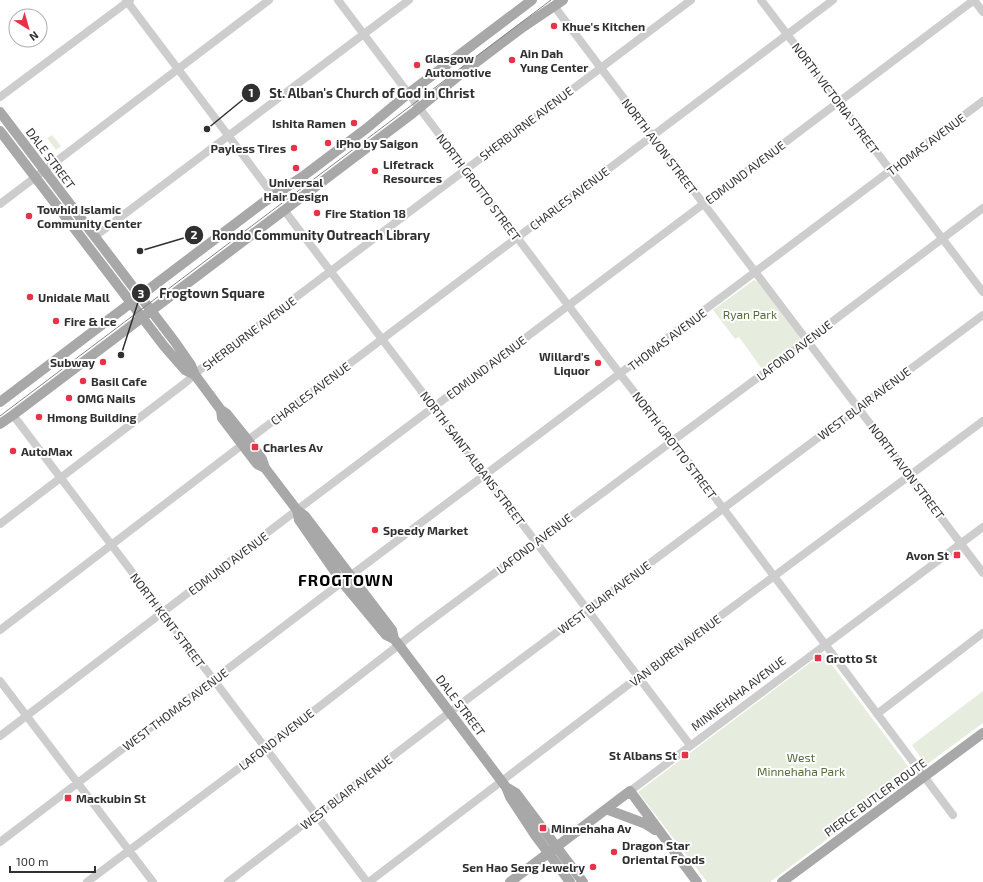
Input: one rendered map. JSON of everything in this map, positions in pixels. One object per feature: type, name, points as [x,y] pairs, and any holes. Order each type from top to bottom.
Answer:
[{"type":"main road","points":[[0,402],[273,195],[302,177],[408,93],[532,0]]},
{"type":"main road","points":[[0,424],[420,108],[474,64],[523,27],[563,0]]},
{"type":"main road","name":"DALE STREET","points":[[0,112],[175,342],[191,365],[195,375],[221,410],[222,418],[262,459],[265,468],[297,510],[299,520],[346,579],[392,630],[396,642],[503,784],[516,793],[552,850],[570,882]]},
{"type":"main road","name":"DALE STREET","points":[[0,131],[142,318],[185,370],[195,375]]},
{"type":"main road","name":"PIERCE BUTLER ROUTE","points":[[782,882],[983,733]]},
{"type":"main road","points":[[630,791],[697,882]]},
{"type":"main road","name":"MINNEHAHA AVENUE","points":[[510,882],[630,791]]},
{"type":"main road","points":[[606,809],[646,824],[661,834]]},
{"type":"main road","name":"DALE STREET","points":[[552,850],[583,882]]},
{"type":"street","points":[[0,204],[270,0]]},
{"type":"street","name":"NORTH GROTTO STREET","points":[[338,0],[620,374],[672,440],[953,815]]},
{"type":"street","points":[[94,237],[409,0]]},
{"type":"street","name":"SHERBURNE AVENUE","points":[[0,524],[331,271],[691,0]]},
{"type":"street","name":"NORTH VICTORIA STREET","points":[[762,0],[983,292]]},
{"type":"street","name":"CHARLES AVENUE","points":[[0,630],[245,442],[833,0]]},
{"type":"street","points":[[974,0],[983,12]]},
{"type":"street","name":"EDMUND AVENUE","points":[[0,736],[434,406],[974,0]]},
{"type":"street","points":[[0,97],[128,1],[273,195]]},
{"type":"street","name":"NORTH AVON STREET","points":[[554,6],[859,407],[983,573]]},
{"type":"street","name":"THOMAS AVENUE","points":[[346,579],[983,101]]},
{"type":"street","name":"LAFOND AVENUE","points":[[87,882],[266,748],[396,642],[537,541],[983,208]]},
{"type":"street","name":"NORTH SAINT ALBANS STREET","points":[[284,210],[537,541],[690,745]]},
{"type":"street","name":"WEST BLAIR AVENUE","points":[[228,882],[722,508],[983,316]]},
{"type":"street","name":"NORTH KENT STREET","points":[[13,415],[368,882]]},
{"type":"street","name":"VAN BUREN AVENUE","points":[[368,882],[503,784],[639,677],[983,421]]},
{"type":"street","name":"MINNEHAHA AVENUE","points":[[630,791],[983,527]]},
{"type":"street","name":"WEST THOMAS AVENUE","points":[[0,842],[346,579]]},
{"type":"street","points":[[877,714],[983,633]]},
{"type":"street","points":[[0,681],[153,882]]},
{"type":"green space","points":[[52,135],[61,146],[56,150],[47,138]]},
{"type":"green space","name":"Ryan Park","points":[[754,280],[758,282],[799,336],[799,341],[762,369],[739,337],[735,339],[713,310]]},
{"type":"green space","name":"West Minnehaha Park","points":[[823,653],[914,774],[770,882],[707,882],[638,792]]},
{"type":"green space","points":[[983,691],[983,723],[926,765],[912,745]]},
{"type":"tram line","points":[[0,416],[551,0]]},
{"type":"place","name":"Khue's Kitchen","points":[[554,26]]},
{"type":"place","name":"Ain Dah Yung Center","points":[[512,60]]},
{"type":"place","name":"Glasgow Automotive","points":[[417,65]]},
{"type":"place","name":"Ishita Ramen","points":[[354,123]]},
{"type":"place","name":"St. Alban's Church of God in Christ","points":[[207,129]]},
{"type":"place","name":"iPho by Saigon","points":[[328,143]]},
{"type":"place","name":"Payless Tires","points":[[294,148]]},
{"type":"place","name":"Universal Hair Design","points":[[296,168]]},
{"type":"place","name":"Lifetrack Resources","points":[[375,171]]},
{"type":"place","name":"Fire Station 18","points":[[317,213]]},
{"type":"place","name":"Towhid Islamic Community Center","points":[[29,216]]},
{"type":"place","name":"Rondo Community Outreach Library","points":[[140,251]]},
{"type":"place","name":"Unidale Mall","points":[[30,297]]},
{"type":"place","name":"Fire & Ice","points":[[56,321]]},
{"type":"place","name":"Frogtown Square","points":[[121,355]]},
{"type":"place","name":"Subway","points":[[103,362]]},
{"type":"place","name":"Willard's Liquor","points":[[598,363]]},
{"type":"place","name":"Basil Cafe","points":[[83,381]]},
{"type":"place","name":"OMG Nails","points":[[69,398]]},
{"type":"place","name":"Hmong Building","points":[[39,417]]},
{"type":"place","name":"Charles Av","points":[[255,447]]},
{"type":"place","name":"AutoMax","points":[[13,451]]},
{"type":"place","name":"Speedy Market","points":[[375,530]]},
{"type":"place","name":"Avon St","points":[[957,555]]},
{"type":"place","name":"Grotto St","points":[[818,658]]},
{"type":"place","name":"St Albans St","points":[[685,755]]},
{"type":"place","name":"Mackubin St","points":[[68,798]]},
{"type":"place","name":"Minnehaha Av","points":[[543,828]]},
{"type":"place","name":"Dragon Star Oriental Foods","points":[[614,852]]},
{"type":"place","name":"Sen Hao Seng Jewelry","points":[[593,867]]},
{"type":"district","name":"FROGTOWN","points":[[346,579]]}]
